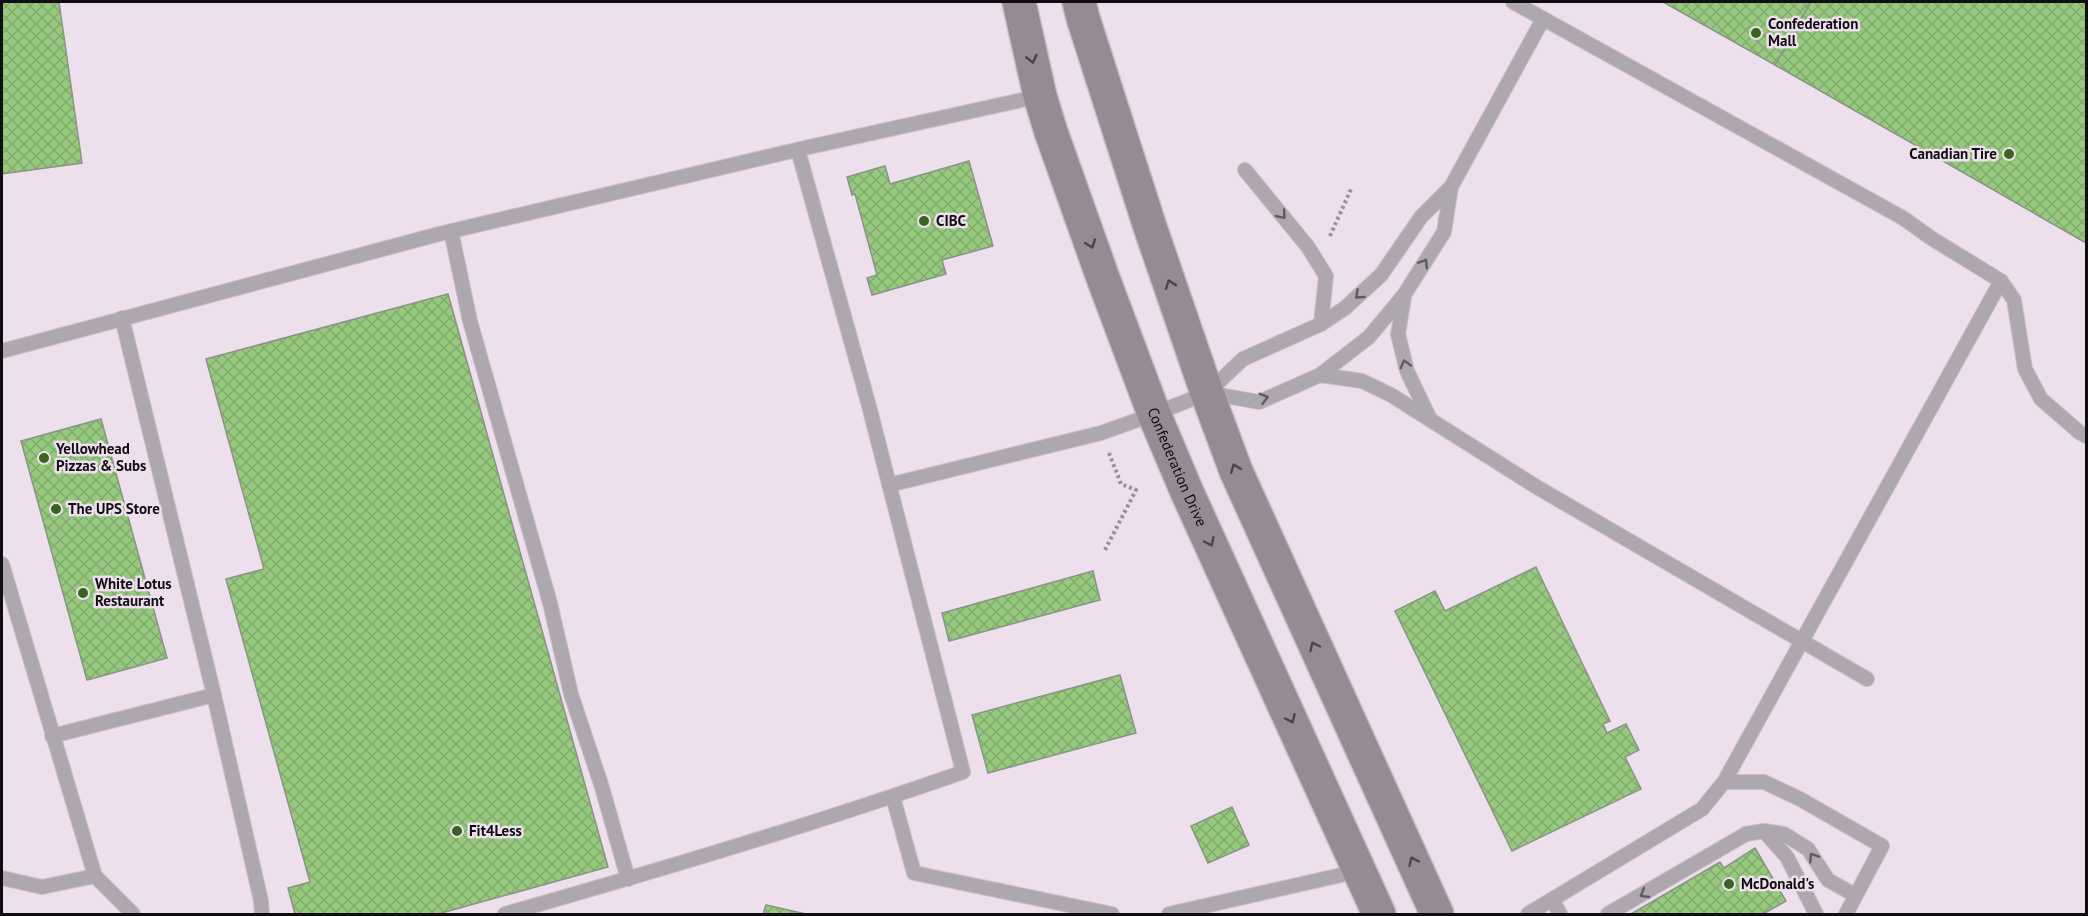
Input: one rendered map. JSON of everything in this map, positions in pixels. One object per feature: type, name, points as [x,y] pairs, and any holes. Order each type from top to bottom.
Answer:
[{"type":"main road","name":"Confederation Drive","points":[[1019,2],[1040,96],[1051,132],[1155,414],[1187,492],[1379,915]]},
{"type":"main road","points":[[1079,2],[1150,227],[1236,471],[1437,915]]},
{"type":"lane","points":[[1513,2],[1903,218],[2001,281],[2014,300],[2025,369],[2041,399],[2086,436]]},
{"type":"lane","points":[[889,485],[1101,433],[1155,414],[1207,393],[1244,359],[1321,324],[1345,308],[1381,275],[1421,217],[1451,187],[1543,18]]},
{"type":"lane","points":[[2,351],[450,231],[1040,96]]},
{"type":"lane","points":[[505,915],[892,797],[963,772],[889,485],[798,150]]},
{"type":"lane","points":[[1245,170],[1308,247],[1326,276],[1321,324]]},
{"type":"lane","points":[[1207,393],[1258,402],[1320,375],[1369,338],[1404,295],[1444,232],[1451,187]]},
{"type":"lane","points":[[450,231],[470,321],[550,603],[572,694],[628,879]]},
{"type":"lane","points":[[1528,915],[1702,809],[1724,782],[2001,281]]},
{"type":"lane","points":[[1404,295],[1398,334],[1407,371],[1429,417]]},
{"type":"lane","points":[[122,318],[214,695],[261,901],[262,915]]},
{"type":"lane","points":[[1320,375],[1362,381],[1429,417],[1535,486],[1867,679]]},
{"type":"lane","points":[[2,564],[95,876],[133,915]]},
{"type":"lane","points":[[52,736],[214,695]]},
{"type":"lane","points":[[1724,782],[1764,782],[1800,799],[1882,846],[1846,915]]},
{"type":"lane","points":[[892,797],[914,873],[1112,915]]},
{"type":"lane","points":[[1608,915],[1746,834],[1764,831],[1784,834],[1809,849],[1828,880],[1856,895]]},
{"type":"lane","points":[[1764,831],[1787,857],[1816,915]]},
{"type":"lane","points":[[1169,915],[1359,871]]},
{"type":"lane","points":[[2,878],[42,887],[95,876]]},
{"type":"lane","points":[[1553,901],[1560,915]]},
{"type":"path","points":[[1330,236],[1353,187]]},
{"type":"path","points":[[1101,433],[1121,484],[1136,490],[1105,550]]},
{"type":"building","points":[[2,2],[59,2],[82,163],[2,174]]},
{"type":"building","name":"Confederation Mall","points":[[1663,2],[1811,2],[1775,65]]},
{"type":"building","name":"Canadian Tire","points":[[1811,2],[2086,2],[2086,243],[1775,65]]},
{"type":"building","name":"CIBC","points":[[969,161],[993,246],[942,260],[946,274],[872,295],[867,278],[877,275],[855,194],[852,195],[847,177],[885,166],[890,184]]},
{"type":"building","points":[[448,294],[608,867],[438,914],[295,914],[288,888],[310,882],[226,579],[264,569],[206,359]]},
{"type":"building","points":[[101,419],[167,658],[87,680],[21,441]]},
{"type":"building","points":[[1536,567],[1610,721],[1603,724],[1607,733],[1626,724],[1639,750],[1625,757],[1641,789],[1512,851],[1395,611],[1435,591],[1445,611]]},
{"type":"building","points":[[1093,571],[1100,600],[949,641],[942,613]]},
{"type":"building","points":[[1120,675],[1136,733],[988,773],[972,715]]},
{"type":"building","points":[[1232,807],[1249,845],[1208,863],[1191,826]]},
{"type":"building","name":"McDonald's","points":[[1755,848],[1786,901],[1763,914],[1631,914],[1720,862],[1724,868]]},
{"type":"building","points":[[766,905],[806,914],[763,914]]},
{"type":"place","name":"Confederation Mall","points":[[1756,33]]},
{"type":"place","name":"Canadian Tire","points":[[2009,154]]},
{"type":"place","name":"CIBC","points":[[924,221]]},
{"type":"place","name":"Yellowhead Pizzas & Subs","points":[[44,458]]},
{"type":"place","name":"The UPS Store","points":[[56,509]]},
{"type":"place","name":"White Lotus Restaurant","points":[[83,593]]},
{"type":"place","name":"Fit4Less","points":[[457,831]]},
{"type":"place","name":"McDonald's","points":[[1729,884]]}]
